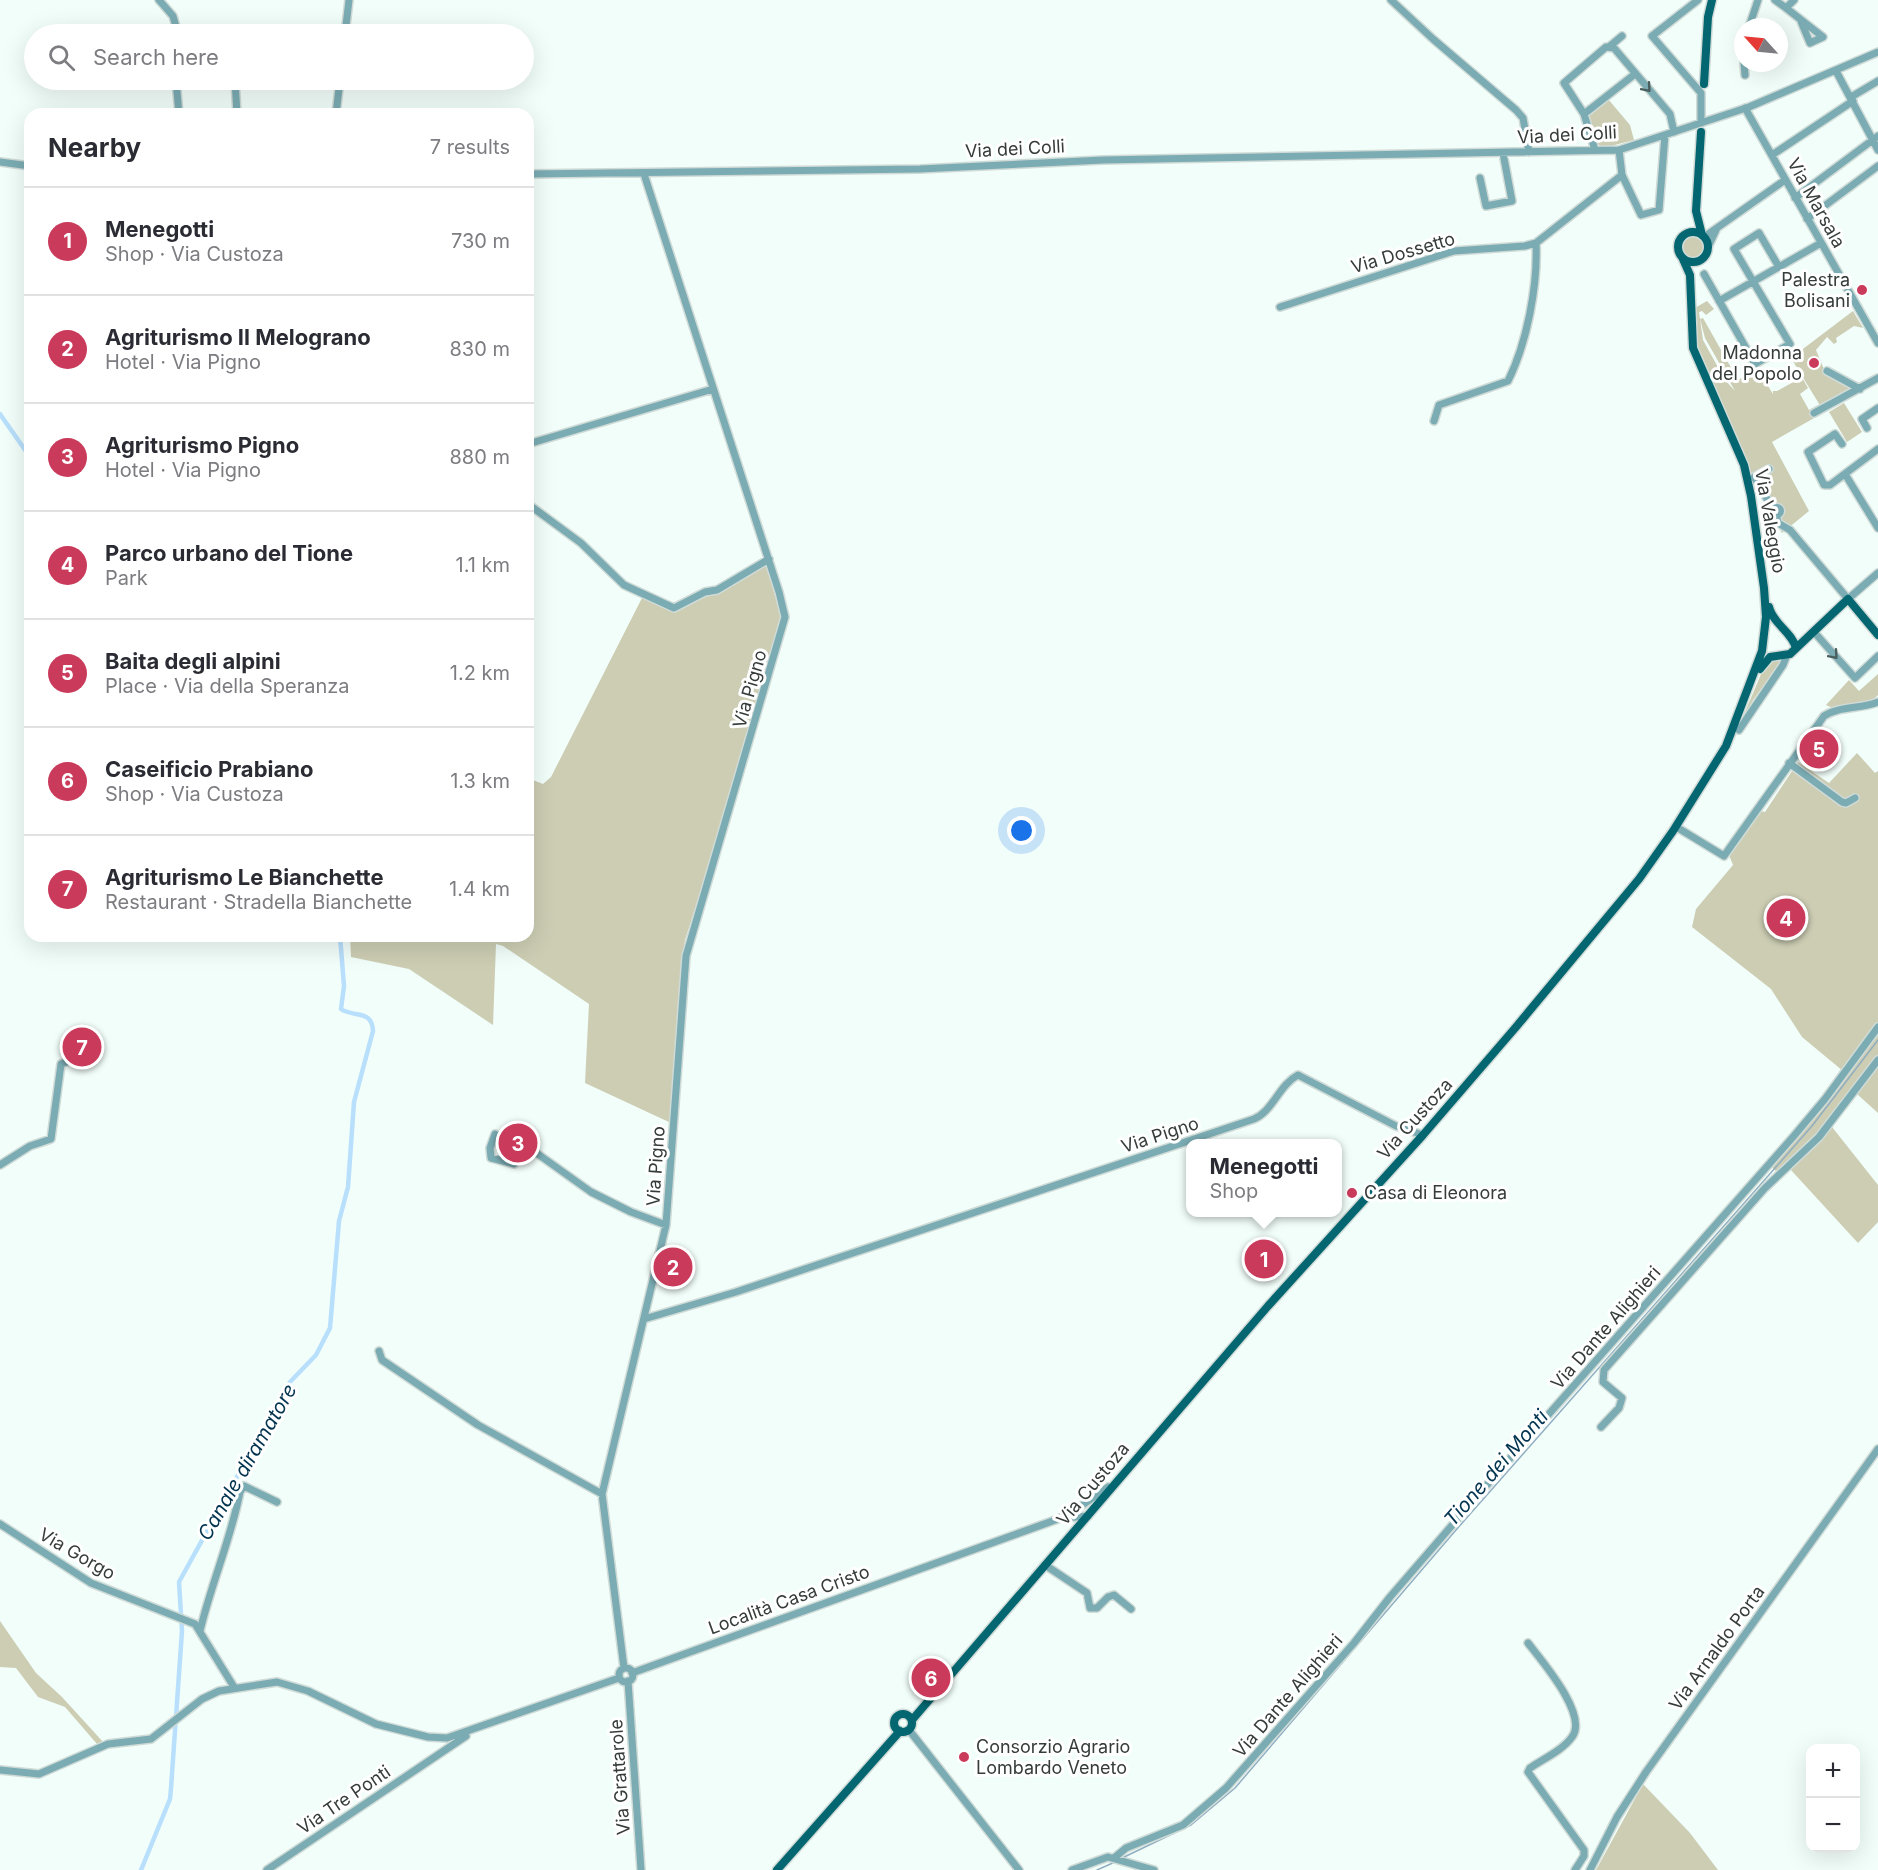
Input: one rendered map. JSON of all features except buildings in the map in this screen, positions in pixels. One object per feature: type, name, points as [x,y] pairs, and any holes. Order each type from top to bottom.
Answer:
[{"type":"main road","points":[[1704,84],[1708,17],[1712,0]]},
{"type":"main road","points":[[1697,215],[1683,235],[1678,248],[1682,257],[1694,262],[1707,251],[1697,215],[1701,128]]},
{"type":"main road","points":[[1683,235],[1695,232],[1703,236]]},
{"type":"main road","name":"Via Valeggio","points":[[1690,290],[1696,271],[1707,251]]},
{"type":"main road","name":"Via Valeggio","points":[[1682,257],[1688,268],[1693,348],[1744,465],[1751,496],[1764,588]]},
{"type":"main road","points":[[1764,588],[1770,612],[1796,648]]},
{"type":"main road","name":"Via Custoza","points":[[1749,691],[1764,639],[1764,588]]},
{"type":"main road","points":[[1848,599],[1878,635]]},
{"type":"main road","name":"Via Custoza","points":[[777,1870],[884,1749],[907,1727],[924,1704],[1268,1306],[1423,1135],[1639,879],[1719,759],[1765,661],[1796,648],[1848,599]]},
{"type":"main road","points":[[1783,655],[1769,648],[1764,639],[1771,633],[1802,638],[1812,633]]},
{"type":"main road","name":"Via Custoza","points":[[884,1749],[897,1716],[924,1704]]},
{"type":"main road","points":[[904,1714],[907,1727]]},
{"type":"main road","points":[[894,1723],[907,1727]]},
{"type":"street","points":[[159,0],[173,16],[175,24]]},
{"type":"street","points":[[346,24],[349,0]]},
{"type":"street","points":[[1391,0],[1516,110],[1523,118],[1529,152]]},
{"type":"street","points":[[1698,0],[1652,36],[1701,93],[1701,128]]},
{"type":"street","points":[[1752,18],[1758,0]]},
{"type":"street","points":[[1775,0],[1800,19]]},
{"type":"street","points":[[1786,8],[1794,0]]},
{"type":"street","points":[[1595,150],[1584,114],[1564,83],[1612,47],[1622,36]]},
{"type":"street","points":[[1612,47],[1670,114],[1674,132]]},
{"type":"street","name":"Via dei Colli","points":[[534,174],[920,169],[1103,160],[1619,150],[1674,132],[1701,128],[1878,52]]},
{"type":"street","points":[[1836,71],[1875,138],[1878,150]]},
{"type":"street","points":[[1584,114],[1635,74]]},
{"type":"street","points":[[1772,155],[1878,81]]},
{"type":"street","points":[[177,90],[178,108]]},
{"type":"street","points":[[236,90],[237,108]]},
{"type":"street","points":[[337,108],[339,90]]},
{"type":"street","name":"Via Marsala","points":[[1745,108],[1878,343]]},
{"type":"street","points":[[1619,150],[1622,175],[1641,215],[1659,210],[1665,135]]},
{"type":"street","points":[[1796,198],[1875,138]]},
{"type":"street","name":"Via dei Colli","points":[[1480,178],[1486,206],[1512,201],[1503,153]]},
{"type":"street","points":[[0,162],[24,165]]},
{"type":"street","points":[[1808,219],[1878,166]]},
{"type":"street","name":"Via Pigno","points":[[624,1668],[602,1494],[666,1225],[686,956],[785,617],[769,559],[644,174]]},
{"type":"street","points":[[1434,421],[1439,405],[1508,381],[1522,338],[1537,277],[1536,243],[1622,175]]},
{"type":"street","points":[[1703,236],[1718,228],[1785,180]]},
{"type":"street","points":[[1697,215],[1706,228],[1718,228]]},
{"type":"street","points":[[1707,251],[1718,228]]},
{"type":"street","points":[[1704,274],[1755,364],[1790,344],[1734,249],[1759,233],[1779,267]]},
{"type":"street","name":"Via Dossetto","points":[[1280,307],[1454,251],[1525,246],[1536,243]]},
{"type":"street","points":[[1719,301],[1821,243]]},
{"type":"street","points":[[1827,371],[1860,389]]},
{"type":"street","points":[[1814,413],[1878,378]]},
{"type":"street","points":[[534,442],[713,389]]},
{"type":"street","points":[[1867,428],[1862,418],[1878,408]]},
{"type":"street","points":[[1842,444],[1835,434],[1808,452],[1824,485],[1830,485],[1878,449]]},
{"type":"street","points":[[1769,469],[1754,477],[1781,526],[1790,530],[1848,599]]},
{"type":"street","points":[[1845,474],[1878,528]]},
{"type":"street","points":[[534,508],[581,543],[624,585],[674,608],[699,595],[717,590],[769,559]]},
{"type":"street","name":"Via Custoza","points":[[1848,599],[1878,573]]},
{"type":"street","points":[[1812,633],[1855,678],[1878,656]]},
{"type":"street","name":"Via Custoza","points":[[1739,730],[1783,665],[1783,655]]},
{"type":"street","points":[[1678,828],[1724,856],[1789,763],[1829,712],[1866,707],[1878,702]]},
{"type":"street","points":[[1789,763],[1842,802],[1846,803],[1855,798]]},
{"type":"street","name":"Via Dante Alighieri","points":[[1115,1859],[1126,1848],[1183,1825],[1226,1788],[1354,1643],[1458,1518],[1793,1137],[1825,1099],[1878,1027]]},
{"type":"street","points":[[0,1165],[30,1146],[51,1139],[61,1064],[71,1060]]},
{"type":"street","points":[[1601,1427],[1622,1402],[1622,1398],[1602,1379],[1604,1370],[1786,1166],[1819,1137],[1878,1060]]},
{"type":"street","name":"Via Pigno","points":[[1194,1139],[1254,1119],[1263,1113],[1290,1080],[1298,1075],[1396,1126],[1423,1135]]},
{"type":"street","name":"Via Pigno","points":[[495,1134],[490,1148],[492,1158],[514,1164],[523,1148],[528,1147],[591,1192],[631,1212],[666,1225]]},
{"type":"street","name":"Via Pigno","points":[[644,1318],[735,1292],[1186,1142]]},
{"type":"street","points":[[379,1352],[382,1360],[442,1403],[602,1494]]},
{"type":"street","name":"Via Arnaldo Porta","points":[[1590,1870],[1617,1817],[1646,1772],[1878,1449]]},
{"type":"street","points":[[1058,1519],[1074,1511],[1124,1473]]},
{"type":"street","points":[[234,1687],[200,1631],[202,1614],[218,1570],[240,1492],[244,1486],[277,1502]]},
{"type":"street","points":[[1074,1511],[1081,1510],[1088,1516]]},
{"type":"street","points":[[1058,1519],[1088,1516]]},
{"type":"street","points":[[1066,1518],[1077,1529]]},
{"type":"street","name":"Località Casa Cristo","points":[[632,1673],[1058,1519]]},
{"type":"street","name":"Via Gorgo","points":[[0,1524],[91,1583],[176,1615],[187,1620],[200,1631]]},
{"type":"street","points":[[1045,1565],[1087,1593],[1090,1608],[1097,1608],[1108,1597],[1114,1595],[1131,1609]]},
{"type":"street","points":[[1528,1643],[1568,1699],[1574,1722],[1575,1729],[1572,1738],[1528,1772],[1584,1850],[1575,1870]]},
{"type":"street","points":[[0,1770],[39,1774],[108,1744],[151,1739],[171,1726],[202,1699],[234,1687],[285,1683],[308,1691],[376,1724],[428,1737],[451,1737],[619,1678],[628,1682],[632,1673],[624,1668],[619,1672],[619,1678]]},
{"type":"street","name":"Via Grattarole","points":[[628,1682],[641,1870]]},
{"type":"street","points":[[907,1727],[1019,1870]]},
{"type":"street","name":"Via Tre Ponti","points":[[267,1870],[475,1729]]},
{"type":"street","points":[[428,1737],[437,1744],[439,1754]]},
{"type":"street","points":[[450,1747],[451,1737]]},
{"type":"street","points":[[439,1754],[451,1737]]},
{"type":"street","points":[[1072,1870],[1097,1859],[1115,1859],[1154,1870]]},
{"type":"green space","points":[[1608,99],[1630,125],[1634,140],[1603,148],[1595,142],[1587,118]]},
{"type":"green space","points":[[1693,235],[1701,239],[1705,247],[1701,255],[1693,259],[1685,255],[1681,247],[1685,239]]},
{"type":"green space","points":[[1707,301],[1714,309],[1706,315],[1702,311],[1699,312],[1700,319],[1703,318],[1738,380],[1758,368],[1761,376],[1758,378],[1763,378],[1773,394],[1773,391],[1797,380],[1796,377],[1800,374],[1808,388],[1800,394],[1809,410],[1818,405],[1823,413],[1772,442],[1809,511],[1782,533],[1751,476],[1743,450],[1705,373],[1696,347],[1693,309]],"holes":[[[1700,319],[1705,338],[1735,391],[1725,380],[1703,340]]]},
{"type":"green space","points":[[1853,311],[1863,328],[1854,326],[1836,338],[1837,342],[1834,344],[1827,337],[1816,350],[1826,374],[1853,388],[1821,407],[1791,358]]},
{"type":"green space","points":[[1844,403],[1862,432],[1847,442],[1829,412]]},
{"type":"green space","points":[[761,565],[767,567],[781,617],[742,763],[685,940],[679,990],[671,1123],[585,1083],[589,1004],[503,946],[496,944],[493,1025],[409,969],[351,957],[350,942],[534,942],[534,780],[543,784],[551,777],[643,596],[675,611]]},
{"type":"green space","points":[[1773,659],[1781,659],[1781,662],[1753,700],[1728,752],[1762,672]]},
{"type":"green space","points":[[1878,674],[1878,695],[1875,698],[1844,708],[1826,705],[1849,680],[1859,691]]},
{"type":"green space","points":[[1857,753],[1875,773],[1878,771],[1878,1023],[1843,1071],[1802,1037],[1771,989],[1692,927],[1696,909],[1733,865],[1729,855],[1760,811],[1765,812],[1798,762],[1829,783]]},
{"type":"green space","points":[[1878,1032],[1878,1055],[1851,1094],[1815,1138],[1777,1172],[1770,1166]]},
{"type":"green space","points":[[1878,1064],[1878,1113],[1857,1094]]},
{"type":"green space","points":[[1832,1127],[1878,1185],[1878,1222],[1858,1243],[1790,1169]]},
{"type":"green space","points":[[0,1621],[36,1673],[62,1697],[104,1743],[97,1744],[65,1707],[38,1697],[16,1668],[0,1667]]},
{"type":"green space","points":[[1643,1784],[1690,1833],[1718,1870],[1596,1870]]},
{"type":"waterway","name":"Canale diramatore","points":[[0,414],[24,448]]},
{"type":"waterway","name":"Canale diramatore","points":[[141,1870],[170,1799],[182,1631],[179,1582],[264,1428],[275,1415],[290,1382],[316,1355],[330,1328],[339,1221],[348,1187],[354,1102],[373,1031],[372,1024],[366,1017],[341,1009],[344,986],[340,942]]},
{"type":"waterway","name":"Tione dei Monti","points":[[1122,1858],[1191,1825],[1235,1788],[1456,1530],[1812,1126],[1878,1040]]},
{"type":"waterway","name":"Tione dei Monti","points":[[1097,1870],[1115,1862]]},
{"type":"place","name":"Palestra Bolisani","points":[[1862,290]]},
{"type":"place","name":"Madonna del Popolo","points":[[1814,363]]},
{"type":"place","name":"Baita degli alpini","points":[[1819,749]]},
{"type":"place","name":"Parco urbano del Tione","points":[[1786,918]]},
{"type":"place","name":"Agriturismo Le Bianchette","points":[[82,1047]]},
{"type":"place","name":"Agriturismo Pigno","points":[[518,1143]]},
{"type":"place","name":"Casa di Eleonora","points":[[1352,1193]]},
{"type":"place","name":"Menegotti","points":[[1264,1259]]},
{"type":"place","name":"Agriturismo Il Melograno","points":[[673,1267]]},
{"type":"place","name":"Caseificio Prabiano","points":[[931,1678]]},
{"type":"place","name":"Consorzio Agrario Lombardo Veneto","points":[[964,1757]]}]
